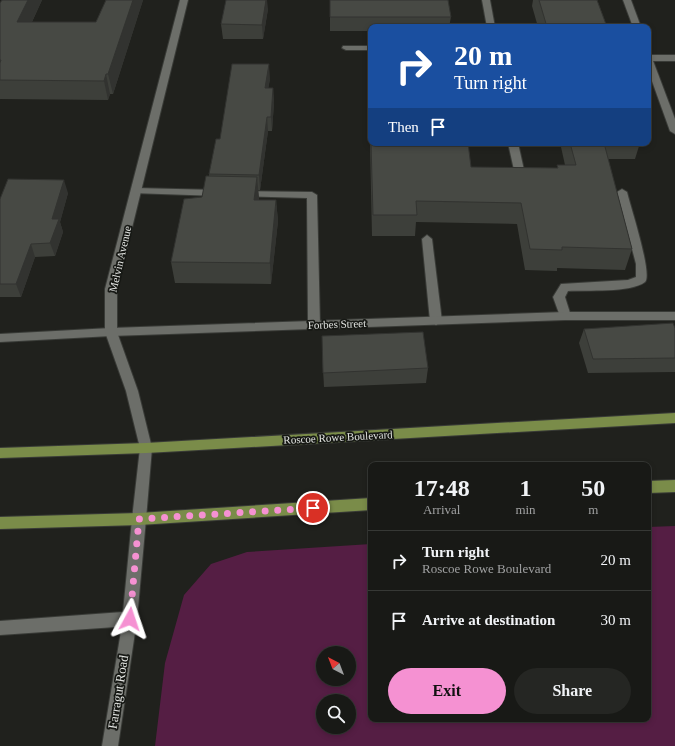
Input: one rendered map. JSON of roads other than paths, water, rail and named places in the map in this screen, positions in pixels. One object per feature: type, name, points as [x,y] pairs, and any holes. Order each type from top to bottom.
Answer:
[{"type":"main road","name":"Roscoe Rowe Boulevard","points":[[0,454],[146,448],[675,418]]},
{"type":"main road","points":[[651,487],[675,486]]},
{"type":"main road","points":[[0,523],[139,519],[368,504]]},
{"type":"street","name":"Melvin Avenue","points":[[139,519],[146,448],[132,391],[111,332],[111,289],[184,0]]},
{"type":"street","points":[[486,0],[490,24]]},
{"type":"street","points":[[627,0],[636,24]]},
{"type":"street","points":[[346,48],[368,48]]},
{"type":"street","points":[[651,58],[675,58]]},
{"type":"street","points":[[651,66],[675,131]]},
{"type":"street","points":[[514,146],[519,170]]},
{"type":"street","points":[[136,191],[312,195],[314,325]]},
{"type":"street","points":[[565,316],[559,297],[565,287],[630,284],[641,279],[640,264],[622,192]]},
{"type":"street","points":[[427,238],[436,321]]},
{"type":"street","name":"Forbes Street","points":[[0,338],[111,332],[565,316],[675,316]]},
{"type":"street","name":"Farragut Road","points":[[110,746],[130,619],[139,519]]},
{"type":"street","points":[[0,628],[130,619]]}]
